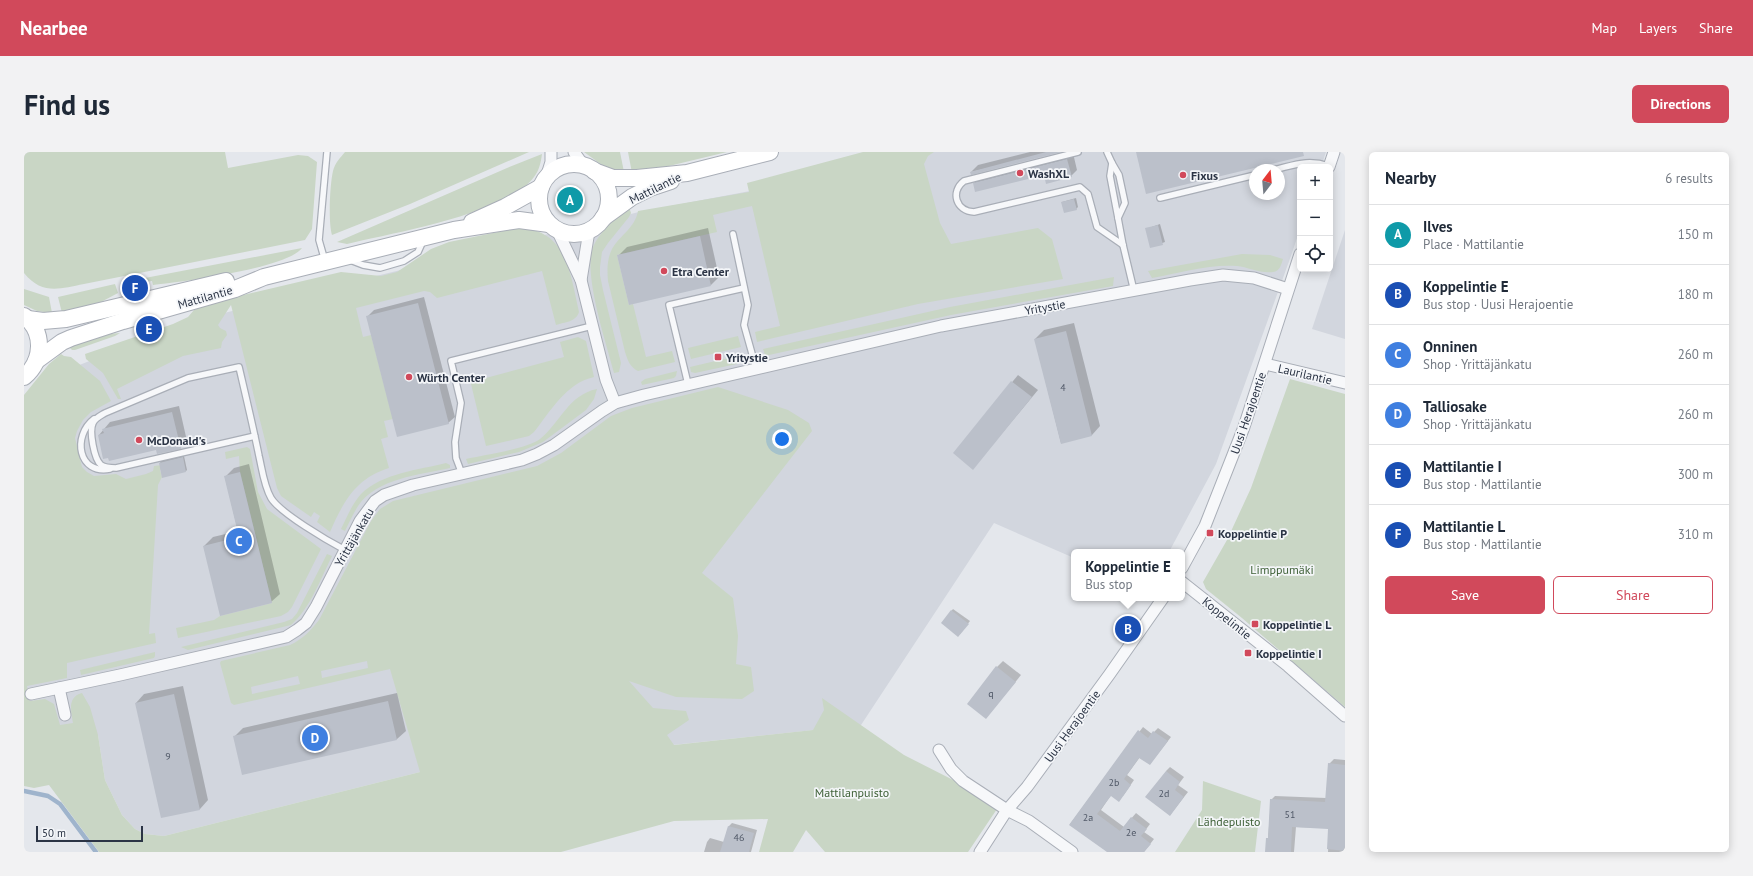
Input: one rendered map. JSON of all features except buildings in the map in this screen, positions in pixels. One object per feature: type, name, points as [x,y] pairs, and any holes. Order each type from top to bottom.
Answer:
[{"type":"street","points":[[550,152],[551,162],[539,197],[540,206],[543,216],[553,227],[581,280],[606,380],[615,404]]},
{"type":"street","points":[[553,227],[567,234],[578,234],[589,231],[597,226],[608,209],[608,190],[602,179],[574,152]]},
{"type":"street","name":"Mattilantie","points":[[589,168],[613,178],[628,179],[687,173],[770,152]]},
{"type":"street","points":[[1330,164],[1334,152]]},
{"type":"street","points":[[544,183],[554,171],[563,166],[573,164],[589,168]]},
{"type":"street","name":"Mattilantie","points":[[603,218],[632,197],[687,173]]},
{"type":"street","name":"Mattilantie","points":[[454,230],[505,207],[544,183]]},
{"type":"street","name":"Mattilantie","points":[[26,318],[43,321],[66,319],[230,280],[264,276],[454,230],[519,220],[553,227]]},
{"type":"street","points":[[581,280],[589,231]]},
{"type":"street","name":"Uusi Herajoentie","points":[[1185,563],[1205,526],[1244,427],[1297,263]]},
{"type":"street","name":"Yritystie","points":[[615,404],[688,384],[941,326],[1223,275],[1254,278],[1288,289]]},
{"type":"street","name":"Mattilantie","points":[[36,361],[62,342],[71,338],[123,321],[235,289],[264,276]]},
{"type":"street","points":[[24,377],[36,361],[39,352],[38,339],[33,326],[26,318]]},
{"type":"street","name":"Laurilantie","points":[[1265,364],[1345,383]]},
{"type":"street","name":"Yrittäjänkatu","points":[[31,694],[286,637],[306,623],[366,511],[375,501],[384,495],[413,485],[462,475],[522,460],[538,454],[615,404]]},
{"type":"street","name":"Koppelintie","points":[[1185,584],[1288,666],[1345,716]]},
{"type":"street","name":"Uusi Herajoentie","points":[[980,852],[1008,810],[1027,787],[1109,675],[1161,601]]},
{"type":"street","points":[[59,688],[65,715]]},
{"type":"street","points":[[939,750],[951,769],[963,781],[1008,810],[1029,821],[1072,852]]},
{"type":"lane","points":[[325,261],[319,240],[327,152]]},
{"type":"lane","points":[[1078,152],[964,181],[957,188],[957,203],[964,210],[974,212],[1076,188],[1084,189],[1088,194],[1096,227],[1123,245]]},
{"type":"lane","points":[[1107,152],[1119,175],[1125,203],[1118,218]]},
{"type":"lane","points":[[1299,164],[1308,162],[1316,164]]},
{"type":"lane","points":[[1112,163],[1110,176],[1123,245],[1134,291]]},
{"type":"lane","points":[[1285,167],[1297,165]]},
{"type":"lane","points":[[1160,198],[1249,176]]},
{"type":"lane","points":[[733,234],[748,305],[744,325],[756,368]]},
{"type":"lane","points":[[688,384],[669,305],[744,288]]},
{"type":"lane","points":[[462,475],[456,458],[454,442],[461,403],[451,361],[592,326]]},
{"type":"lane","points":[[255,436],[104,470],[96,469],[84,460],[81,447],[82,434],[87,424],[96,418],[188,378],[239,367],[255,436],[265,482],[271,498],[280,509],[329,542],[345,550]]},
{"type":"lane","points":[[96,418],[92,428],[91,437],[98,461],[106,468],[116,468]]},
{"type":"shaded area","points":[[904,152],[1326,152],[1322,164],[1297,164],[1297,238],[1216,464],[1171,549],[1071,549],[1071,557],[994,523],[861,725],[420,772],[164,836],[145,834],[135,829],[122,815],[105,780],[98,735],[24,733],[24,583],[54,375],[191,321],[639,212],[750,191]]},
{"type":"shaded area","points":[[1345,230],[1345,339],[1312,329],[1331,272],[1333,272],[1333,266]]},
{"type":"green space","points":[[24,152],[225,152],[228,168],[298,155],[308,156],[317,162],[312,229],[305,240],[59,289],[51,289],[37,285],[24,273]]},
{"type":"green space","points":[[345,152],[529,152],[410,204],[332,235],[330,194],[332,177],[335,166]]},
{"type":"green space","points":[[584,152],[620,152],[624,172],[606,168]]},
{"type":"green space","points":[[628,152],[727,152],[644,172],[632,173]]},
{"type":"green space","points":[[863,152],[934,152],[928,156],[924,164],[940,223],[951,244],[1038,228],[1052,239],[1063,279],[918,304],[757,342],[755,332],[780,326],[752,206],[713,215],[717,232],[617,255],[629,305],[633,304],[646,357],[672,351],[675,362],[638,371],[631,366],[625,352],[608,281],[608,261],[615,244],[631,227],[638,211],[749,192],[747,183]]},
{"type":"green space","points":[[542,154],[540,166],[534,177],[520,190],[500,202],[475,212],[419,228],[347,244],[337,242],[507,168]]},
{"type":"green space","points":[[629,207],[631,213],[629,217],[602,252],[600,267],[603,290],[621,363],[619,372],[614,373],[596,308],[591,271],[591,256],[594,245],[600,235]]},
{"type":"green space","points":[[518,228],[534,230],[547,236],[564,256],[573,283],[579,312],[578,315],[573,320],[556,325],[542,271],[437,298],[430,292],[424,291],[356,308],[363,337],[371,335],[393,419],[384,421],[388,437],[381,439],[389,468],[368,478],[352,492],[340,511],[330,532],[317,522],[320,516],[314,512],[311,517],[281,496],[277,488],[231,305],[218,325],[226,331],[227,335],[222,342],[221,348],[183,356],[117,389],[121,399],[118,399],[103,373],[86,359],[85,354],[173,324],[188,317],[194,310],[218,301],[341,272],[381,276],[397,272],[431,249],[449,242]]},
{"type":"green space","points":[[302,248],[293,255],[277,262],[233,273],[153,285],[152,281],[126,285],[124,282]]},
{"type":"green space","points":[[1242,254],[1270,255],[1283,259],[1279,269],[1273,272],[1264,272],[1237,266],[1216,266],[1152,278],[1148,271]]},
{"type":"green space","points":[[1114,277],[1113,286],[951,315],[769,355],[765,355],[763,349],[950,307]]},
{"type":"green space","points":[[115,284],[118,293],[101,302],[62,313],[58,297]]},
{"type":"green space","points":[[24,289],[49,297],[52,313],[37,311],[24,305]]},
{"type":"green space","points":[[120,333],[75,350],[72,350],[69,347],[108,334]]},
{"type":"green space","points":[[738,336],[741,347],[691,359],[688,348]]},
{"type":"green space","points":[[578,337],[586,341],[594,377],[575,385],[567,392],[529,436],[486,446],[471,382],[564,357],[560,342]]},
{"type":"green space","name":"Mattilanpuisto","points":[[61,354],[71,357],[100,381],[111,401],[91,412],[83,420],[77,431],[75,438],[82,467],[87,472],[94,476],[116,474],[126,479],[153,471],[154,466],[162,465],[164,469],[160,470],[162,477],[158,485],[149,634],[155,633],[156,643],[67,663],[67,678],[27,686],[30,701],[45,699],[54,704],[60,725],[73,723],[71,709],[72,701],[77,695],[82,693],[90,707],[98,735],[105,780],[122,815],[135,829],[145,834],[164,836],[420,772],[390,669],[234,705],[231,703],[220,663],[221,661],[290,645],[306,634],[319,620],[371,521],[380,509],[393,501],[537,466],[561,453],[611,416],[632,408],[718,387],[788,410],[809,423],[812,431],[702,573],[733,598],[738,636],[736,664],[751,667],[754,691],[742,699],[676,697],[629,681],[653,708],[686,711],[689,720],[667,735],[674,745],[813,730],[824,710],[822,698],[904,755],[961,784],[997,809],[968,852],[825,852],[806,830],[793,852],[759,852],[768,819],[674,821],[561,852],[99,852],[49,785],[34,788],[24,786],[24,395],[49,364]],"holes":[[[367,661],[368,668],[322,678],[321,671]],[[298,676],[300,684],[252,694],[251,687]]]},
{"type":"green space","points":[[741,355],[741,362],[737,364],[695,373],[691,372],[690,367]]},
{"type":"green space","points":[[677,371],[674,378],[642,385],[641,382],[645,379]]},
{"type":"green space","name":"Limppumäki","points":[[1290,379],[1345,394],[1345,707],[1206,589],[1203,582],[1227,540],[1251,488]]},
{"type":"green space","points":[[597,389],[594,399],[586,410],[543,442],[519,452],[468,464],[466,459],[516,449],[534,443],[554,425],[572,403],[579,397],[587,392]]},
{"type":"green space","points":[[247,447],[250,449],[258,492],[267,509],[321,549],[292,607],[288,612],[281,616],[178,638],[176,628],[214,620],[220,616],[272,603],[240,472],[239,456],[226,459],[225,452]]},
{"type":"green space","points":[[446,463],[450,465],[450,468],[400,479],[376,489],[358,506],[345,531],[341,529],[355,502],[361,494],[379,481],[401,473]]},
{"type":"green space","points":[[327,554],[332,556],[314,593],[304,611],[291,625],[188,650],[181,647],[292,619],[297,613]]},
{"type":"green space","points":[[155,652],[154,658],[81,675],[80,670]]},
{"type":"green space","name":"Lähdepuisto","points":[[1203,781],[1261,801],[1255,852],[1175,852],[1202,810]]},
{"type":"waterway","points":[[24,791],[48,796],[60,804],[96,852]]},
{"type":"place","name":"WashXL","points":[[1020,173]]},
{"type":"place","name":"Fixus","points":[[1183,175]]},
{"type":"place","name":"Ilves","points":[[570,200]]},
{"type":"place","name":"Etra Center","points":[[664,271]]},
{"type":"place","name":"Mattilantie L","points":[[135,288]]},
{"type":"place","name":"Mattilantie I","points":[[149,329]]},
{"type":"place","name":"Yritystie","points":[[718,357]]},
{"type":"place","name":"Würth Center","points":[[409,377]]},
{"type":"place","name":"McDonald's","points":[[139,440]]},
{"type":"place","name":"Koppelintie P","points":[[1210,533]]},
{"type":"place","name":"Onninen","points":[[239,541]]},
{"type":"place","name":"Koppelintie L","points":[[1255,624]]},
{"type":"place","name":"Koppelintie E","points":[[1128,629]]},
{"type":"place","name":"Koppelintie I","points":[[1248,653]]},
{"type":"place","name":"Talliosake","points":[[315,738]]}]
